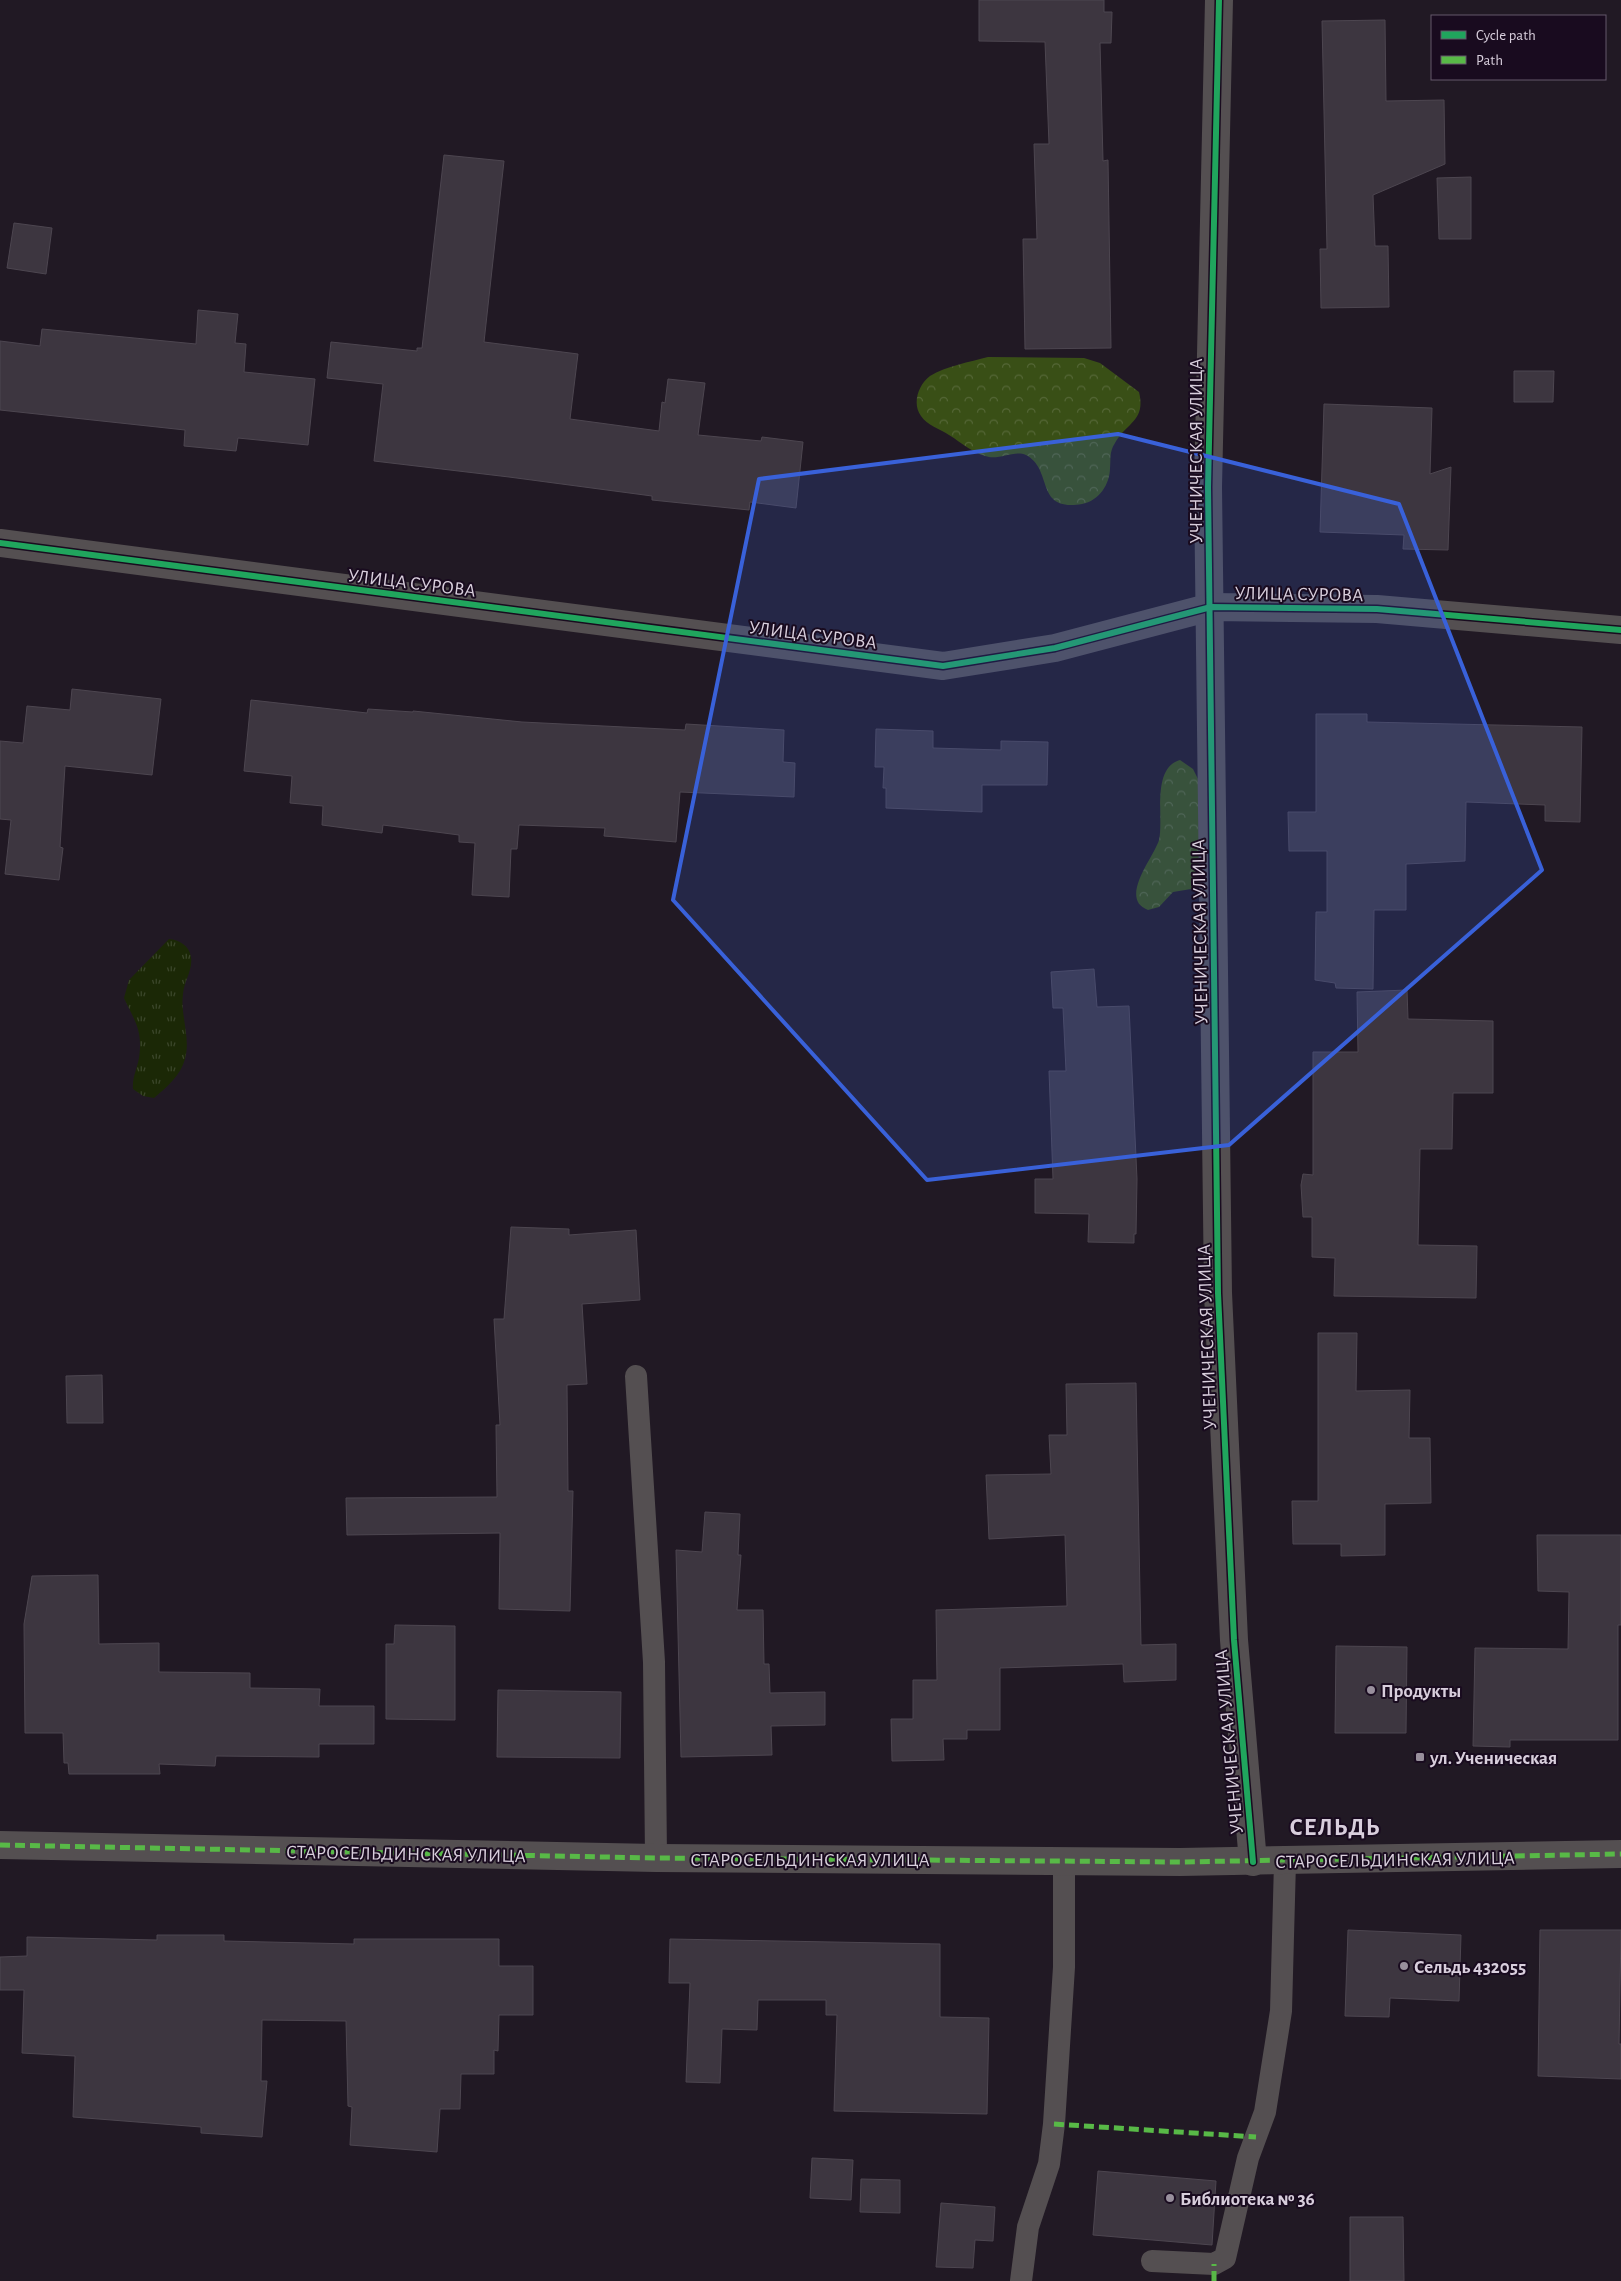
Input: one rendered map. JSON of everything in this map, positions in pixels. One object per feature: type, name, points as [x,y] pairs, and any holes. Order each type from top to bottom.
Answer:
[{"type":"street","name":"УЧЕНИЧЕСКАЯ УЛИЦА","points":[[1219,0],[1208,487],[1211,607],[1218,1293],[1234,1640],[1253,1862]]},
{"type":"street","name":"УЛИЦА СУРОВА","points":[[0,543],[943,666],[1054,648],[1211,607],[1377,609],[1621,630]]},
{"type":"street","name":"СТАРОСЕЛЬДИНСКАЯ УЛИЦА","points":[[0,1845],[656,1858],[1064,1861],[1285,1862],[1621,1854]]},
{"type":"lane","points":[[636,1376],[654,1662],[656,1858]]},
{"type":"lane","points":[[1021,2281],[1028,2227],[1049,2164],[1054,2124],[1064,1967],[1064,1861]]},
{"type":"lane","points":[[1152,2261],[1214,2264],[1225,2258],[1248,2158],[1265,2112],[1281,2011],[1285,1862]]},
{"type":"highlighted area","points":[[1118,434],[1399,504],[1542,870],[1229,1145],[927,1180],[673,900],[759,479]]},
{"type":"green space","points":[[988,357],[1084,358],[1100,363],[1139,392],[1140,409],[1138,415],[1113,446],[1108,480],[1098,496],[1082,504],[1067,505],[1057,502],[1051,496],[1040,470],[1026,455],[1017,453],[994,457],[984,456],[930,424],[921,416],[917,406],[918,395],[922,384],[930,376],[951,367]]},
{"type":"green space","points":[[1180,760],[1193,769],[1202,787],[1203,875],[1199,883],[1191,889],[1173,892],[1159,907],[1148,910],[1140,905],[1136,897],[1137,888],[1140,877],[1159,840],[1160,795],[1165,773],[1171,765]]},
{"type":"green space","points":[[169,939],[183,944],[188,949],[191,957],[191,966],[182,1002],[187,1051],[177,1076],[154,1098],[143,1096],[133,1089],[139,1058],[140,1040],[135,1020],[124,998],[129,980]]},
{"type":"building","points":[[979,0],[1104,0],[1104,12],[1112,12],[1111,43],[1100,43],[1103,161],[1108,160],[1111,348],[1025,349],[1023,239],[1037,239],[1034,144],[1049,144],[1045,42],[979,41]]},
{"type":"building","points":[[1385,20],[1386,101],[1444,100],[1445,164],[1373,195],[1375,246],[1388,246],[1389,307],[1321,308],[1320,249],[1327,249],[1322,21]]},
{"type":"building","points":[[444,155],[504,161],[484,342],[578,354],[570,419],[659,431],[662,402],[665,403],[668,379],[705,383],[698,435],[761,441],[762,437],[803,442],[796,508],[750,502],[749,510],[652,500],[652,496],[374,461],[383,384],[327,378],[331,342],[417,351],[417,348],[422,348]]},
{"type":"building","points":[[1471,177],[1471,239],[1439,239],[1437,178]]},
{"type":"building","points":[[14,223],[52,228],[46,274],[7,268]]},
{"type":"building","points":[[198,310],[238,314],[235,343],[246,344],[244,372],[315,379],[308,445],[238,438],[236,451],[184,446],[185,430],[0,410],[0,341],[40,346],[42,329],[196,344]]},
{"type":"building","points":[[1514,371],[1554,371],[1553,402],[1514,402]]},
{"type":"building","points":[[1324,404],[1432,408],[1430,474],[1451,467],[1448,550],[1403,549],[1404,535],[1320,532]]},
{"type":"building","points":[[72,689],[161,699],[152,775],[65,766],[60,847],[63,848],[59,880],[5,874],[11,820],[0,819],[0,741],[23,743],[27,706],[70,710]]},
{"type":"building","points":[[251,700],[367,713],[368,709],[413,711],[522,722],[685,730],[686,724],[784,730],[783,762],[795,763],[794,797],[680,792],[676,842],[604,836],[605,828],[519,825],[517,849],[511,849],[509,897],[472,895],[475,843],[459,842],[459,835],[383,825],[382,833],[322,825],[323,806],[290,803],[292,776],[244,771]]},
{"type":"building","points":[[1316,714],[1367,714],[1367,722],[1582,727],[1580,822],[1545,821],[1545,805],[1466,802],[1465,861],[1406,864],[1406,910],[1374,910],[1373,989],[1336,988],[1335,983],[1315,980],[1316,912],[1327,912],[1327,851],[1289,851],[1288,812],[1316,812]]},
{"type":"building","points":[[876,729],[933,731],[933,748],[1001,750],[1001,741],[1048,742],[1047,785],[982,785],[982,812],[886,808],[886,788],[883,788],[884,767],[875,767]]},
{"type":"building","points":[[1094,969],[1097,1007],[1129,1006],[1137,1179],[1136,1234],[1134,1234],[1134,1243],[1088,1242],[1089,1214],[1035,1213],[1035,1179],[1053,1179],[1049,1071],[1066,1071],[1063,1008],[1053,1008],[1051,972]]},
{"type":"building","points":[[1407,990],[1408,1019],[1493,1021],[1493,1093],[1453,1093],[1452,1149],[1420,1149],[1418,1245],[1477,1246],[1476,1298],[1334,1296],[1335,1258],[1312,1257],[1312,1217],[1303,1217],[1301,1185],[1303,1174],[1313,1175],[1313,1052],[1358,1052],[1357,992]]},
{"type":"building","points":[[511,1227],[569,1229],[569,1235],[636,1230],[640,1300],[582,1304],[587,1384],[567,1385],[568,1491],[573,1491],[570,1611],[499,1609],[500,1533],[347,1535],[346,1498],[497,1497],[496,1425],[500,1425],[494,1319],[504,1319]]},
{"type":"building","points":[[1318,1333],[1357,1333],[1356,1391],[1410,1390],[1409,1438],[1430,1438],[1431,1503],[1385,1504],[1385,1555],[1341,1556],[1341,1544],[1293,1544],[1292,1501],[1318,1501]]},
{"type":"building","points":[[102,1375],[103,1423],[67,1423],[66,1376]]},
{"type":"building","points":[[1136,1383],[1141,1645],[1176,1644],[1176,1680],[1124,1682],[1123,1664],[1000,1668],[1000,1730],[967,1730],[967,1739],[943,1739],[944,1760],[892,1761],[891,1719],[913,1719],[913,1680],[937,1680],[936,1610],[1067,1606],[1065,1535],[989,1539],[986,1475],[1051,1474],[1049,1435],[1067,1435],[1066,1384]]},
{"type":"building","points":[[705,1512],[740,1514],[738,1555],[741,1555],[737,1610],[763,1610],[764,1664],[769,1664],[770,1693],[825,1692],[825,1725],[771,1726],[772,1755],[681,1757],[676,1550],[702,1552]]},
{"type":"building","points":[[1537,1535],[1621,1535],[1621,1625],[1618,1625],[1618,1740],[1510,1740],[1510,1747],[1473,1746],[1475,1648],[1568,1649],[1569,1592],[1538,1591]]},
{"type":"building","points":[[98,1575],[99,1644],[159,1643],[159,1672],[250,1673],[250,1688],[320,1689],[319,1706],[374,1706],[374,1744],[319,1744],[319,1757],[216,1756],[215,1766],[159,1764],[160,1774],[69,1774],[68,1763],[64,1763],[63,1733],[25,1733],[24,1624],[32,1576]]},
{"type":"building","points":[[395,1625],[455,1626],[455,1720],[386,1719],[386,1644],[394,1644]]},
{"type":"building","name":"Продукты","points":[[1336,1646],[1407,1647],[1406,1733],[1335,1733]]},
{"type":"building","points":[[498,1690],[621,1692],[620,1758],[497,1757]]},
{"type":"building","name":"Сельдь 432055","points":[[1348,1930],[1461,1935],[1459,2001],[1390,1998],[1389,2017],[1345,2016]]},
{"type":"building","points":[[1540,1930],[1621,1930],[1619,2044],[1621,2044],[1621,2079],[1538,2076]]},
{"type":"building","points":[[157,1935],[224,1935],[224,1941],[354,1944],[354,1939],[499,1939],[499,1966],[533,1966],[533,2015],[499,2015],[498,2051],[494,2050],[494,2074],[461,2074],[460,2109],[440,2109],[437,2152],[350,2145],[352,2107],[348,2106],[346,2021],[262,2020],[261,2081],[267,2081],[262,2137],[201,2133],[201,2127],[73,2117],[75,2056],[22,2053],[24,1990],[0,1990],[0,1957],[27,1956],[27,1937],[157,1940]]},
{"type":"building","points":[[670,1939],[940,1944],[940,2017],[989,2018],[987,2114],[834,2111],[837,2015],[826,2015],[826,2000],[758,2000],[757,2030],[722,2029],[720,2083],[686,2082],[690,1983],[669,1983]]},
{"type":"building","points":[[812,2158],[853,2160],[851,2200],[810,2198]]},
{"type":"building","points":[[1098,2171],[1216,2181],[1212,2245],[1093,2235]]},
{"type":"building","points":[[861,2179],[900,2180],[900,2213],[860,2212]]},
{"type":"building","points":[[941,2203],[995,2207],[993,2241],[975,2240],[973,2268],[936,2267]]},
{"type":"building","points":[[1350,2217],[1403,2217],[1404,2281],[1350,2281]]},
{"type":"marked path","points":[[0,1845],[656,1858],[1180,1862],[1621,1854]]},
{"type":"marked path","points":[[1054,2124],[1256,2137]]},
{"type":"marked path","points":[[1214,2264],[1214,2281]]},
{"type":"cycle path","points":[[1219,0],[1208,487],[1218,1293],[1234,1640],[1253,1862]]},
{"type":"cycle path","points":[[0,543],[943,666],[1055,648],[1211,607],[1377,609],[1621,630]]},
{"type":"place","name":"Продукты","points":[[1371,1690]]},
{"type":"place","name":"ул. Ученическая","points":[[1420,1757]]},
{"type":"place","name":"Сельдь 432055","points":[[1404,1966]]},
{"type":"place","name":"Библиотека № 36","points":[[1170,2198]]},
{"type":"district","name":"СЕЛЬДЬ","points":[[1335,1827]]}]
